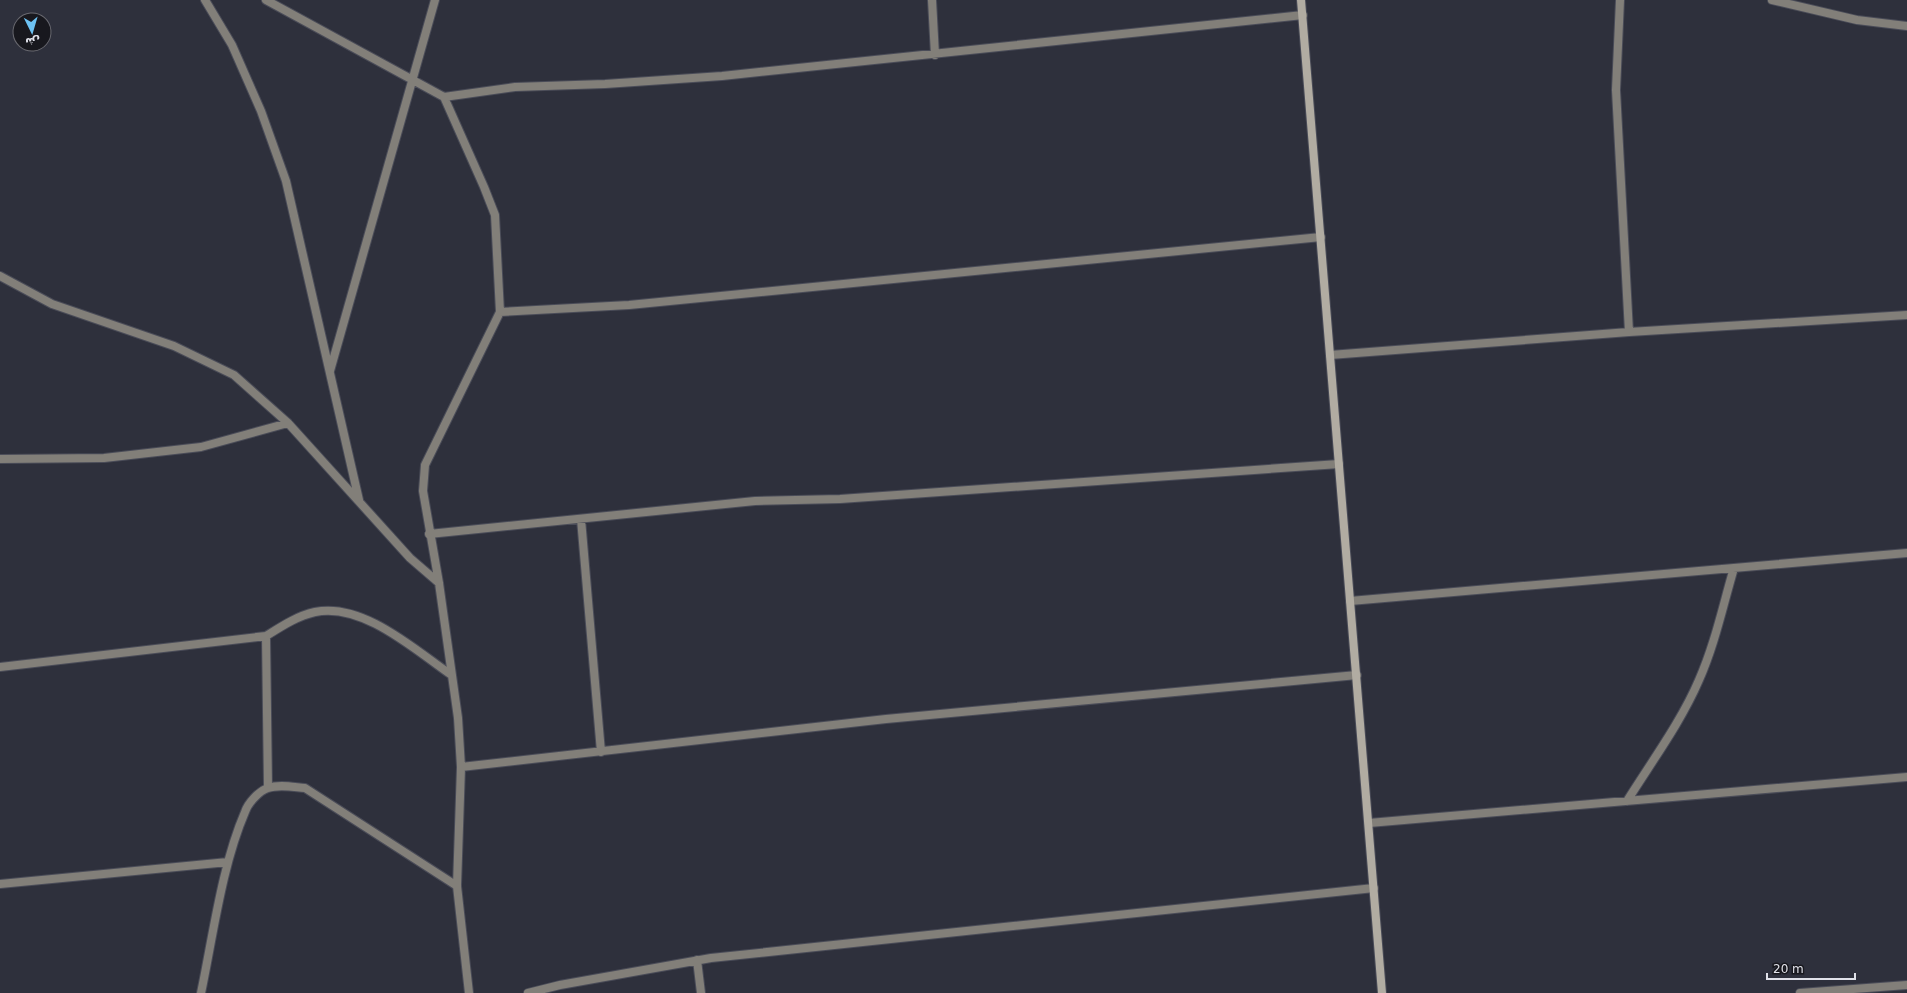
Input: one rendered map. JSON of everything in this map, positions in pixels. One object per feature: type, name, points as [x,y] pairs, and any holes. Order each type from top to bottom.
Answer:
[{"type":"main road","points":[[1302,0],[1382,993]]},
{"type":"street","points":[[205,0],[232,45],[261,111],[286,181],[360,500]]},
{"type":"street","points":[[266,0],[444,97],[515,87],[605,84],[722,76],[935,55],[1303,15]]},
{"type":"street","points":[[330,371],[411,80],[435,0]]},
{"type":"street","points":[[932,0],[935,55]]},
{"type":"street","points":[[1620,0],[1616,90],[1629,332]]},
{"type":"street","points":[[1772,0],[1857,20],[1907,26]]},
{"type":"street","points":[[444,97],[495,215],[500,312],[425,465],[423,491],[429,534],[439,583],[450,674],[458,718],[461,767],[457,886],[468,993]]},
{"type":"street","points":[[500,312],[551,311],[660,302],[1321,238]]},
{"type":"street","points":[[0,276],[52,304],[174,346],[234,375],[288,423],[360,500],[410,558],[439,583]]},
{"type":"street","points":[[1330,355],[1629,332],[1907,315]]},
{"type":"street","points":[[0,459],[104,458],[201,447],[288,423]]},
{"type":"street","points":[[429,534],[755,501],[840,499],[1339,464]]},
{"type":"street","points":[[581,519],[601,752]]},
{"type":"street","points":[[1350,601],[1907,553]]},
{"type":"street","points":[[1627,801],[1678,719],[1699,680],[1711,646],[1734,568]]},
{"type":"street","points":[[0,667],[266,636],[289,621],[316,612],[345,611],[372,621],[450,674]]},
{"type":"street","points":[[266,636],[268,788]]},
{"type":"street","points":[[461,767],[886,719],[1357,675]]},
{"type":"street","points":[[1369,823],[1907,777]]},
{"type":"street","points":[[201,993],[228,862],[245,810],[254,798],[268,788],[288,786],[304,788],[457,886]]},
{"type":"street","points":[[0,884],[228,862]]},
{"type":"street","points":[[528,993],[560,985],[696,960],[1374,888]]},
{"type":"street","points":[[696,960],[700,993]]},
{"type":"street","points":[[1800,993],[1907,985]]}]
